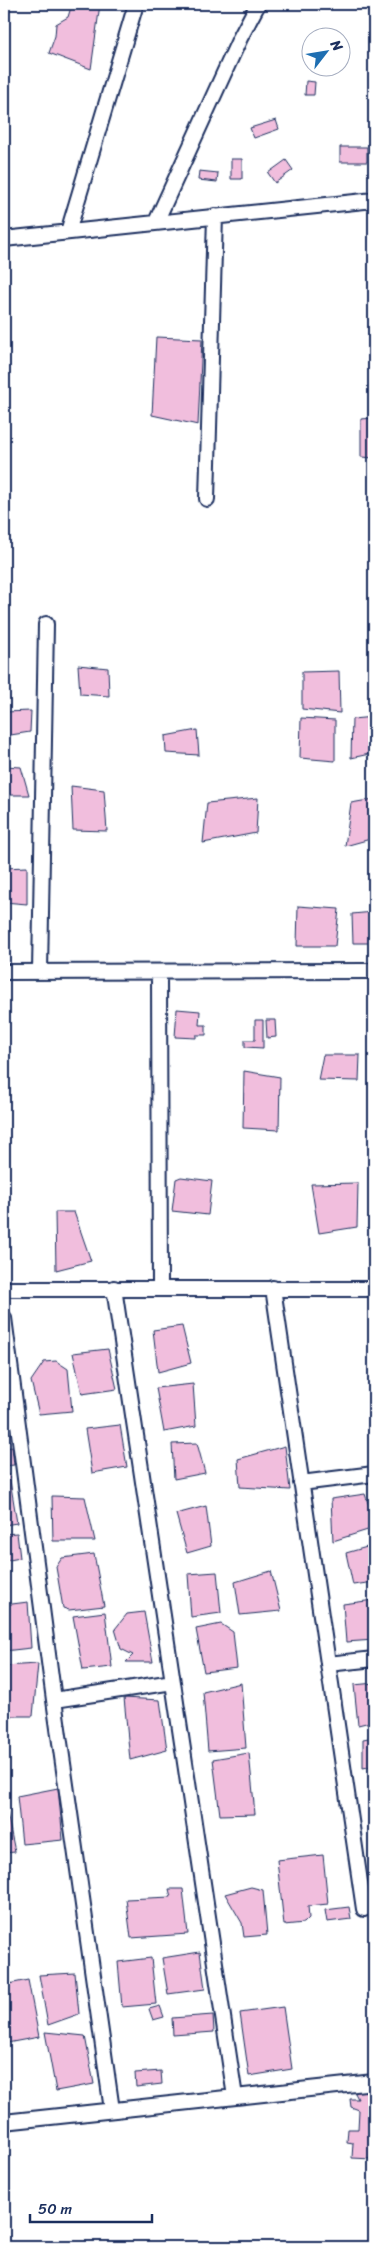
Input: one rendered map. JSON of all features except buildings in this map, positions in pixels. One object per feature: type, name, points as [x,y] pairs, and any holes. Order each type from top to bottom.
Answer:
[{"type":"street","points":[[68,232],[136,4]]},
{"type":"street","points":[[156,222],[240,38],[258,4]]},
{"type":"street","points":[[4,239],[374,200]]},
{"type":"street","points":[[207,499],[215,216]]},
{"type":"street","points":[[40,972],[46,624]]},
{"type":"street","points":[[4,972],[374,971]]},
{"type":"street","points":[[159,972],[160,1288]]},
{"type":"street","points":[[114,1288],[235,2097]]},
{"type":"street","points":[[272,1288],[364,1909]]},
{"type":"street","points":[[4,1289],[374,1289]]},
{"type":"street","points":[[4,1318],[54,1700],[112,2110]]},
{"type":"street","points":[[301,1483],[374,1474]]},
{"type":"street","points":[[328,1664],[374,1659]]},
{"type":"street","points":[[54,1700],[173,1682]]},
{"type":"street","points":[[4,2122],[374,2082]]}]
